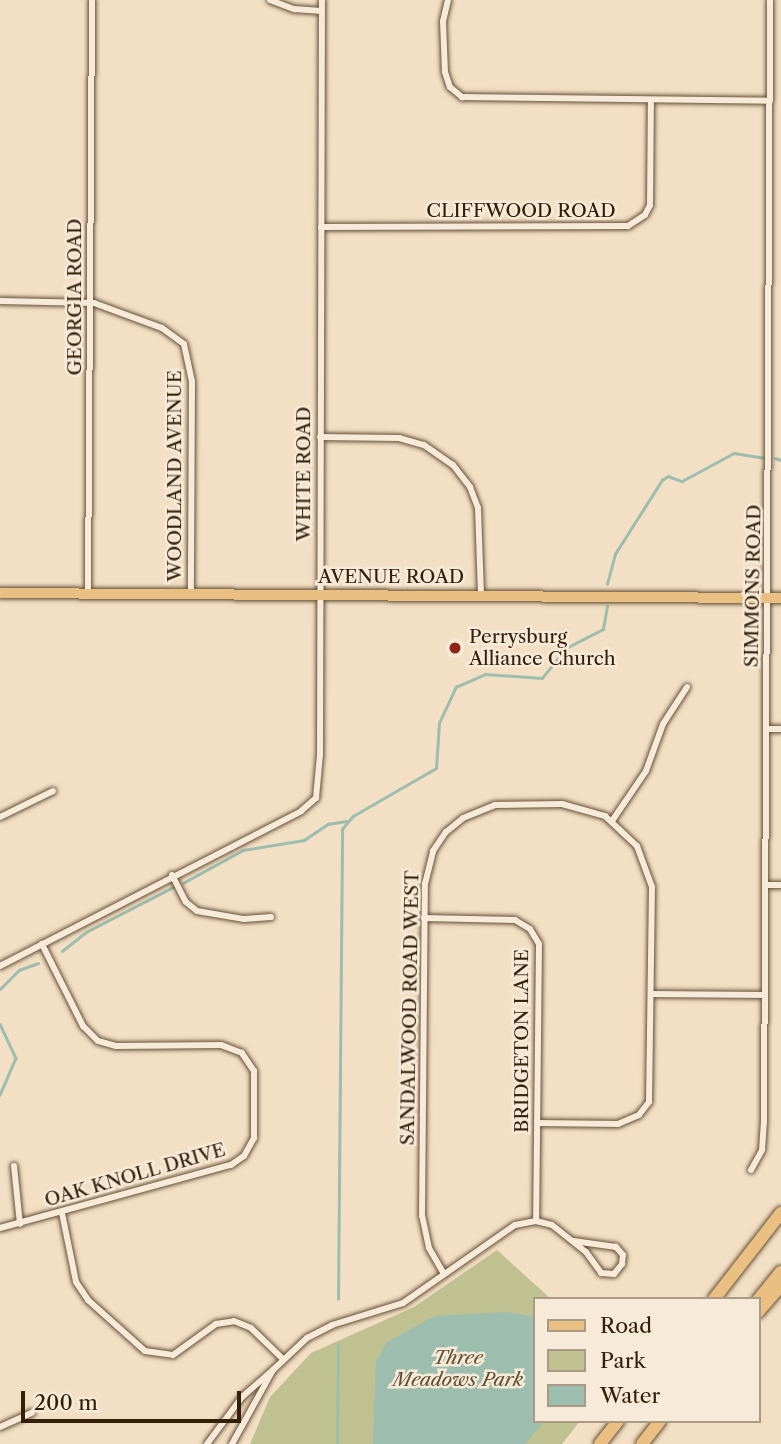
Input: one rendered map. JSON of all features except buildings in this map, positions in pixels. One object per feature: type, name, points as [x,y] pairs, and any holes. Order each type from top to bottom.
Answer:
[{"type":"highway","points":[[770,1226],[781,1205]]},
{"type":"highway","points":[[715,1297],[781,1213]]},
{"type":"highway","points":[[760,1298],[781,1272]]},
{"type":"highway","points":[[760,1309],[781,1286]]},
{"type":"highway","points":[[600,1444],[616,1423]]},
{"type":"highway","points":[[642,1444],[658,1423]]},
{"type":"main road","name":"AVENUE ROAD","points":[[0,593],[781,598]]},
{"type":"street","name":"GEORGIA ROAD","points":[[88,593],[92,0]]},
{"type":"street","points":[[270,0],[294,9],[322,10]]},
{"type":"street","name":"WHITE ROAD","points":[[0,966],[172,875],[301,811],[316,798],[320,594],[322,0]]},
{"type":"street","points":[[448,0],[443,49],[447,83],[462,97],[770,101]]},
{"type":"street","name":"SIMMONS ROAD","points":[[751,1170],[762,1140],[765,995],[770,0]]},
{"type":"street","name":"CLIFFWOOD ROAD","points":[[321,227],[628,226],[645,215],[650,205],[652,100]]},
{"type":"street","name":"WOODLAND AVENUE","points":[[0,301],[90,302],[173,333],[189,354],[191,594]]},
{"type":"street","points":[[320,437],[413,441],[453,465],[470,487],[478,508],[481,595]]},
{"type":"street","points":[[539,1123],[618,1124],[643,1111],[652,1091],[650,876],[637,846],[612,821],[646,771],[663,724],[687,687]]},
{"type":"street","points":[[767,729],[781,729]]},
{"type":"street","points":[[0,817],[52,791]]},
{"type":"street","name":"SANDALWOOD ROAD WEST","points":[[444,1274],[429,1248],[422,1216],[426,873],[446,832],[484,808],[528,804],[573,805],[612,821]]},
{"type":"street","points":[[172,875],[186,902],[197,911],[244,919],[271,916]]},
{"type":"street","points":[[766,885],[781,885]]},
{"type":"street","name":"BRIDGETON LANE","points":[[424,918],[509,919],[526,925],[537,938],[539,1123],[536,1221]]},
{"type":"street","name":"OAK KNOLL DRIVE","points":[[0,1228],[62,1213],[240,1160],[254,1138],[255,1080],[246,1057],[226,1046],[116,1046],[98,1041],[83,1026],[42,944]]},
{"type":"street","points":[[652,994],[765,995]]},
{"type":"street","points":[[14,1166],[20,1224]]},
{"type":"street","points":[[62,1213],[76,1282],[88,1300],[145,1350],[173,1355],[216,1324],[234,1321],[251,1328],[283,1359]]},
{"type":"street","points":[[207,1444],[242,1397],[317,1332],[403,1303],[515,1225],[536,1221],[552,1225],[573,1241],[601,1273],[614,1273],[622,1264],[623,1255],[616,1247],[573,1241]]},
{"type":"street","points":[[232,1444],[273,1370]]},
{"type":"street","points":[[0,1427],[32,1413]]},
{"type":"green space","name":"Three Meadows Park","points":[[497,1250],[549,1297],[532,1297],[532,1423],[578,1423],[562,1444],[250,1444],[270,1397],[311,1353],[414,1307]]},
{"type":"water","points":[[508,1312],[532,1317],[532,1423],[542,1423],[525,1444],[373,1444],[376,1362],[387,1342],[435,1316]]},
{"type":"waterway","points":[[607,584],[615,554],[662,480],[668,476],[682,481],[734,453],[764,458]]},
{"type":"waterway","points":[[775,458],[781,460]]},
{"type":"waterway","points":[[338,1299],[342,829],[353,816],[436,768],[439,723],[456,687],[485,674],[542,678],[566,648],[603,629],[607,606]]},
{"type":"waterway","points":[[183,883],[243,850],[304,840],[328,824],[346,821]]},
{"type":"waterway","points":[[62,951],[86,932],[173,887]]},
{"type":"waterway","points":[[0,989],[19,970],[38,963]]},
{"type":"waterway","points":[[0,1024],[16,1058],[0,1095]]},
{"type":"waterway","points":[[337,1444],[338,1345]]},
{"type":"place","name":"Perrysburg Alliance Church","points":[[455,648]]}]
